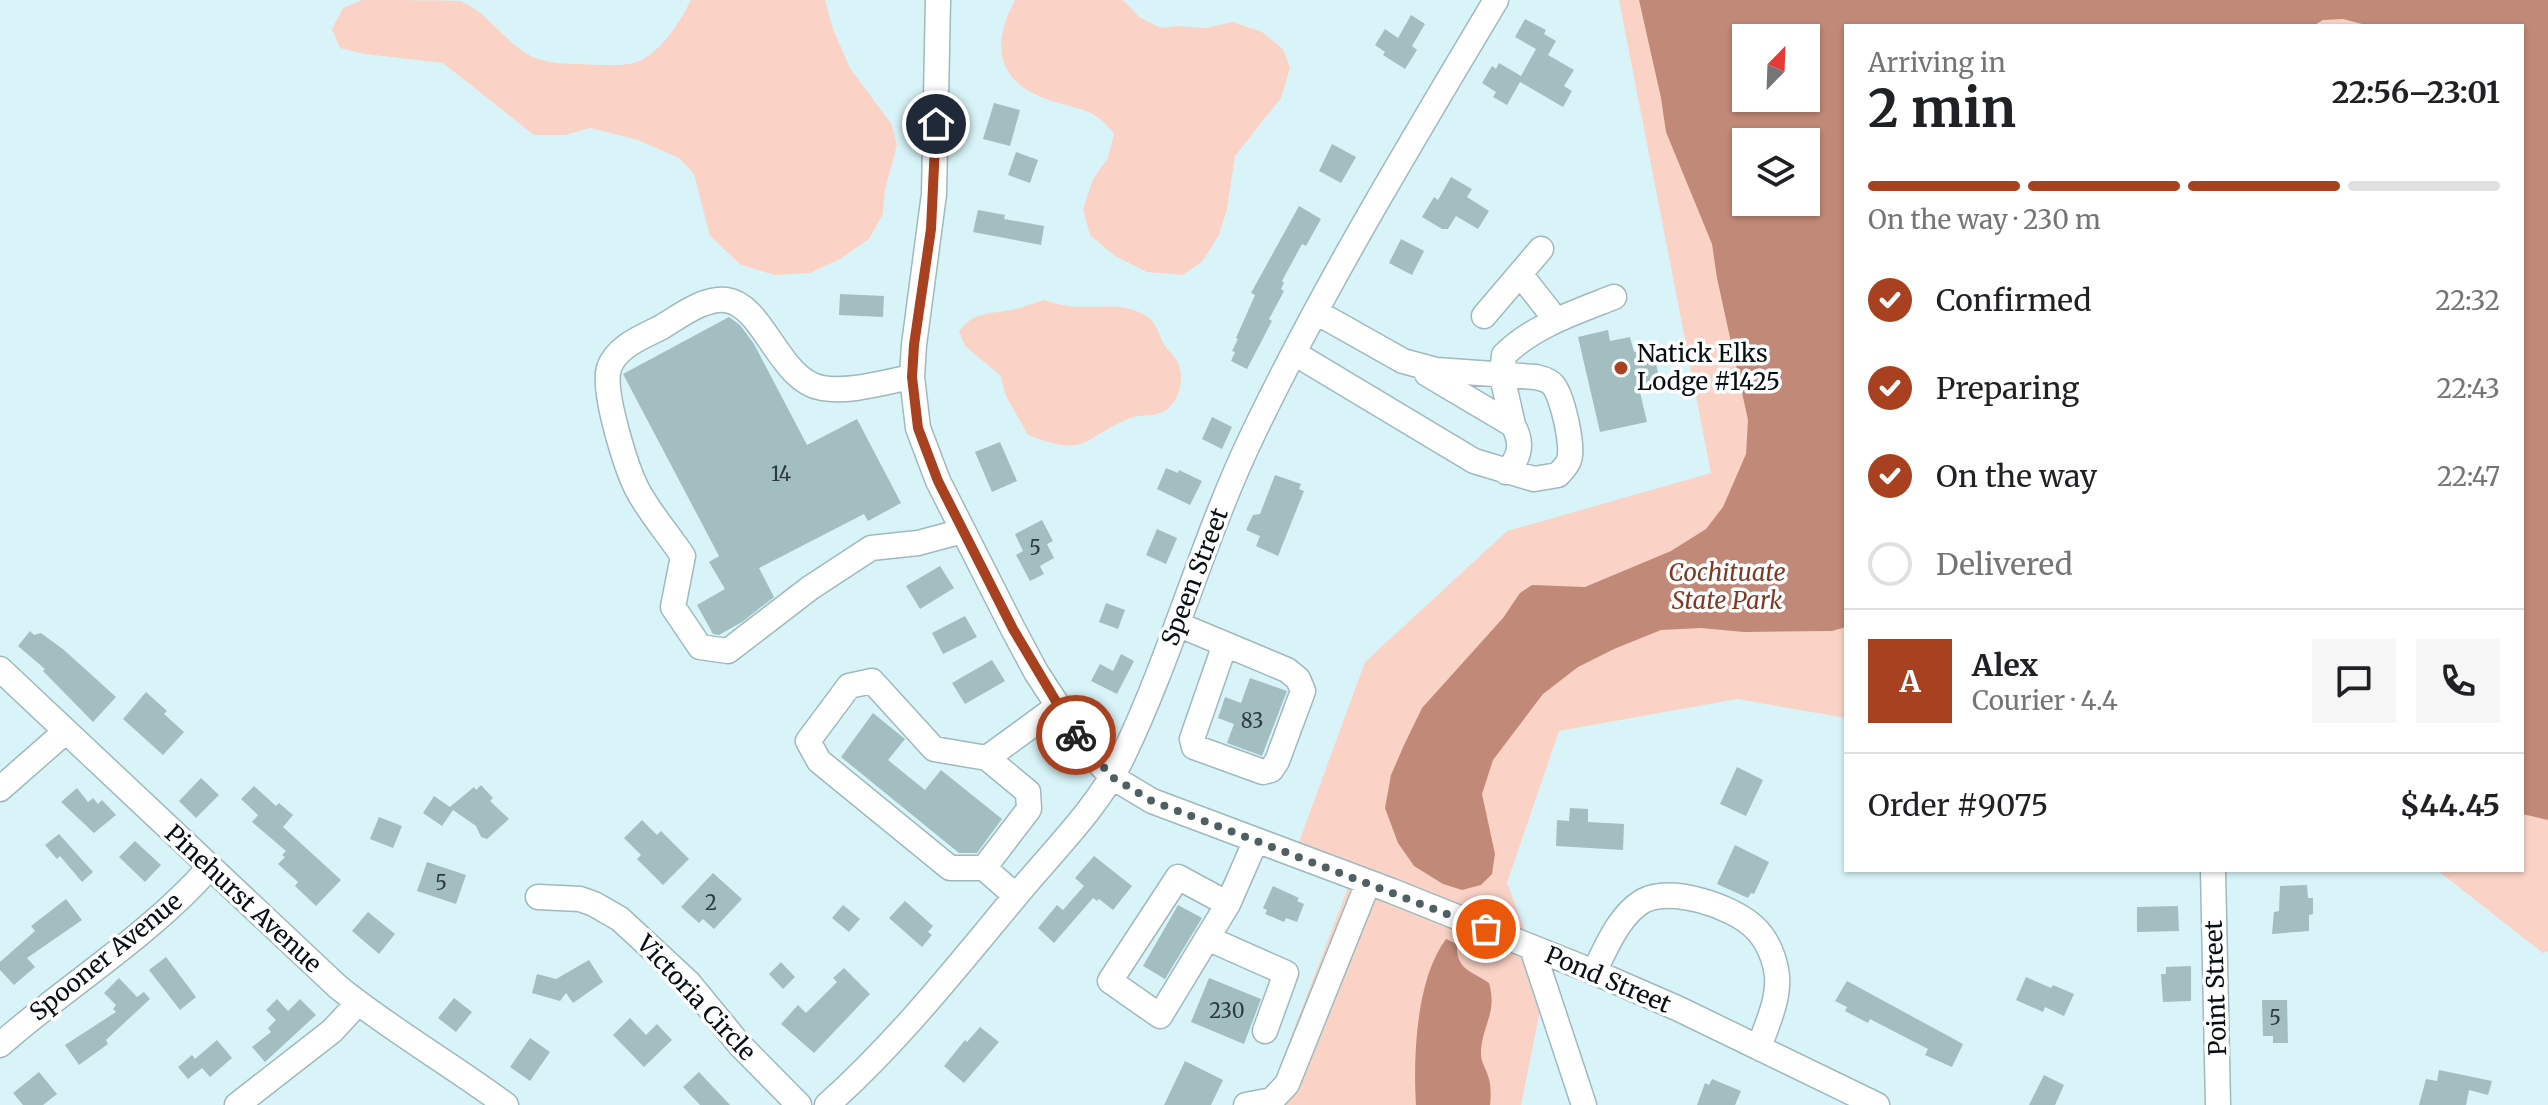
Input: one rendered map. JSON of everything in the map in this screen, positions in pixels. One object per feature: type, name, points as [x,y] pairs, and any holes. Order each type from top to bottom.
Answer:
[{"type":"street","name":"Pond Street","points":[[938,0],[934,194],[912,377],[918,428],[938,481],[1013,629],[1082,745],[1112,777],[1152,801],[1594,972],[1877,1105]]},
{"type":"street","name":"Speen Street","points":[[827,1105],[903,1028],[1112,777],[1144,709],[1231,484],[1294,353],[1385,186],[1496,0]]},
{"type":"street","points":[[1484,316],[1541,249]]},
{"type":"street","points":[[1520,274],[1556,320]]},
{"type":"street","points":[[1506,472],[1519,453],[1520,438],[1513,425],[1502,376],[1504,355],[1513,346],[1556,320],[1614,297]]},
{"type":"street","points":[[912,377],[840,388],[819,388],[791,370],[745,309],[729,300],[711,300],[626,346],[610,366],[606,389],[626,461],[638,490],[683,556],[673,607],[700,647],[728,651],[810,588],[871,548],[918,543],[963,531]]},
{"type":"street","points":[[1316,312],[1513,425]]},
{"type":"street","points":[[1294,353],[1474,461],[1534,479],[1558,475],[1565,467],[1571,449],[1556,387],[1549,381],[1536,377],[1436,370],[1403,361]]},
{"type":"street","points":[[1177,624],[1225,644],[1287,670],[1298,679],[1303,691],[1271,770],[1263,772],[1194,747],[1192,739],[1225,644]]},
{"type":"street","name":"Pinehurst Avenue","points":[[0,669],[209,868],[358,1003],[506,1105]]},
{"type":"street","points":[[984,868],[1029,809],[1028,792],[987,758],[934,749],[872,681],[849,686],[808,741],[819,761],[950,868],[984,868],[1016,896]]},
{"type":"street","points":[[987,758],[1058,706]]},
{"type":"street","points":[[0,789],[66,731]]},
{"type":"street","points":[[1228,904],[1178,877],[1110,981],[1160,1016],[1228,904],[1256,840]]},
{"type":"street","name":"Spooner Avenue","points":[[0,1045],[33,1016],[102,966],[177,902],[209,868]]},
{"type":"street","name":"Point Street","points":[[2213,872],[2218,1105]]},
{"type":"street","points":[[1246,1105],[1271,1102],[1287,1084],[1368,883]]},
{"type":"street","points":[[1594,972],[1609,941],[1625,918],[1644,901],[1672,895],[1701,900],[1729,912],[1753,926],[1771,950],[1777,977],[1775,999],[1759,1048]]},
{"type":"street","name":"Victoria Circle","points":[[538,897],[580,899],[620,919],[689,983],[739,1044],[799,1105]]},
{"type":"street","points":[[1207,938],[1286,973],[1265,1031]]},
{"type":"street","points":[[1532,948],[1584,1105]]},
{"type":"street","points":[[237,1105],[332,1031],[358,1003]]},
{"type":"green space","points":[[362,0],[460,1],[478,11],[518,48],[533,57],[560,63],[611,65],[639,61],[658,48],[674,29],[691,0],[825,0],[833,29],[850,68],[892,125],[897,145],[885,190],[883,214],[869,239],[840,259],[810,273],[775,275],[741,265],[710,236],[694,174],[679,158],[638,140],[590,128],[565,135],[534,135],[443,63],[340,48],[332,29],[343,8]]},
{"type":"green space","points":[[1015,0],[1123,0],[1139,17],[1161,28],[1205,28],[1233,22],[1262,32],[1283,49],[1290,68],[1281,98],[1235,156],[1227,209],[1219,235],[1202,262],[1182,275],[1147,272],[1115,256],[1090,235],[1083,209],[1093,179],[1108,158],[1114,134],[1093,114],[1031,92],[1009,72],[1001,47],[1007,16]]},
{"type":"green space","name":"Cochituate State Park","points":[[1619,0],[2548,0],[2548,951],[2543,953],[2440,872],[2524,872],[2524,24],[1844,24],[1844,718],[1737,699],[1559,731],[1507,883],[1545,985],[1521,1105],[1265,1105],[1357,864],[1299,842],[1365,662],[1507,531],[1711,473]]},
{"type":"green space","points":[[1044,300],[1068,306],[1124,308],[1151,319],[1180,368],[1181,383],[1172,405],[1156,414],[1130,418],[1083,443],[1062,445],[1028,435],[1006,396],[1000,375],[965,346],[959,332],[975,317]]},
{"type":"shaded area","points":[[1639,0],[2548,0],[2548,820],[2524,814],[2524,24],[2362,24],[2343,19],[2323,20],[2316,24],[1844,24],[1844,628],[1832,631],[1661,630],[1578,667],[1543,694],[1493,760],[1482,794],[1495,854],[1492,874],[1481,885],[1462,890],[1443,884],[1414,866],[1398,843],[1385,808],[1391,775],[1422,708],[1503,618],[1520,593],[1532,585],[1585,587],[1671,551],[1706,529],[1723,507],[1746,454],[1748,420],[1712,244],[1666,132]]},
{"type":"shaded area","points":[[1446,939],[1457,944],[1462,964],[1489,983],[1492,1003],[1481,1054],[1490,1082],[1490,1105],[1416,1105],[1416,1042],[1423,996],[1428,975]]},
{"type":"building","points":[[1411,15],[1425,24],[1412,46],[1417,50],[1405,69],[1383,55],[1385,52],[1375,45],[1385,29],[1398,38]]},
{"type":"building","points":[[1525,19],[1546,30],[1544,34],[1556,41],[1548,55],[1574,70],[1564,86],[1572,91],[1563,107],[1520,82],[1507,105],[1493,97],[1496,92],[1482,83],[1492,66],[1496,69],[1499,63],[1521,76],[1536,49],[1515,37]]},
{"type":"building","points":[[994,103],[1020,110],[1010,146],[983,139]]},
{"type":"building","points":[[1332,144],[1356,157],[1341,183],[1319,171]]},
{"type":"building","points":[[1016,152],[1038,160],[1030,183],[1008,175]]},
{"type":"building","points":[[1451,177],[1472,189],[1467,197],[1489,211],[1478,229],[1456,216],[1448,229],[1442,229],[1422,217],[1434,197],[1438,200]]},
{"type":"building","points":[[1299,206],[1321,219],[1306,246],[1302,244],[1282,281],[1281,289],[1284,291],[1247,369],[1231,361],[1236,338],[1255,295],[1251,293]]},
{"type":"building","points":[[978,210],[1005,215],[1004,219],[1044,226],[1041,245],[973,232]]},
{"type":"building","points":[[1401,239],[1424,251],[1412,275],[1389,263]]},
{"type":"building","points":[[840,294],[884,296],[883,317],[839,315]]},
{"type":"building","points":[[729,317],[740,325],[754,344],[807,445],[857,419],[901,503],[868,521],[864,514],[759,568],[774,597],[719,635],[713,634],[697,605],[725,589],[709,562],[719,556],[623,374]]},
{"type":"building","name":"Natick Elks Lodge #1425","points":[[1608,330],[1610,341],[1630,337],[1634,352],[1653,348],[1660,383],[1639,388],[1647,422],[1600,432],[1578,337]]},
{"type":"building","points":[[1212,417],[1232,427],[1222,449],[1202,439]]},
{"type":"building","points":[[1000,442],[1017,481],[992,492],[975,452]]},
{"type":"building","points":[[1166,468],[1178,473],[1179,470],[1202,481],[1190,505],[1157,489]]},
{"type":"building","points":[[1275,475],[1301,484],[1299,489],[1304,491],[1278,556],[1256,546],[1260,536],[1246,530],[1253,515],[1260,514]]},
{"type":"building","points":[[1042,520],[1053,541],[1047,544],[1054,558],[1040,566],[1044,574],[1030,581],[1016,555],[1023,551],[1015,534]]},
{"type":"building","points":[[1157,529],[1177,538],[1166,564],[1146,555]]},
{"type":"building","points":[[940,566],[954,588],[920,609],[906,586]]},
{"type":"building","points":[[1106,603],[1125,610],[1118,629],[1099,622]]},
{"type":"building","points":[[965,616],[977,637],[943,654],[932,633]]},
{"type":"building","points":[[30,631],[34,635],[41,633],[64,650],[116,697],[93,722],[43,671],[45,669],[18,646]]},
{"type":"building","points":[[1121,654],[1134,661],[1117,694],[1091,681],[1100,664],[1113,671]]},
{"type":"building","points":[[992,660],[1005,681],[965,704],[952,683]]},
{"type":"building","points":[[1250,678],[1287,691],[1262,756],[1227,743],[1234,724],[1218,718],[1225,697],[1241,703]]},
{"type":"building","points":[[146,692],[184,732],[163,755],[123,719]]},
{"type":"building","points":[[873,713],[905,739],[888,760],[925,790],[941,770],[1002,819],[977,853],[959,853],[841,757]]},
{"type":"building","points":[[1737,767],[1763,780],[1746,816],[1720,804]]},
{"type":"building","points":[[201,778],[219,795],[196,818],[179,801]]},
{"type":"building","points":[[481,785],[493,798],[490,801],[509,819],[487,839],[481,837],[476,826],[453,810],[442,826],[423,813],[434,796],[450,807],[474,787],[476,790]]},
{"type":"building","points":[[254,786],[276,806],[279,803],[293,815],[283,827],[341,880],[316,906],[295,886],[298,882],[278,864],[286,851],[252,822],[258,815],[241,799]]},
{"type":"building","points":[[77,788],[88,802],[93,798],[98,804],[102,800],[116,815],[94,833],[61,802]]},
{"type":"building","points":[[1570,808],[1588,809],[1588,822],[1624,824],[1623,850],[1556,846],[1557,820],[1569,821]]},
{"type":"building","points":[[379,817],[402,826],[393,848],[370,839]]},
{"type":"building","points":[[642,820],[657,835],[661,831],[689,859],[663,885],[637,859],[641,855],[624,838]]},
{"type":"building","points":[[59,834],[93,872],[82,882],[60,856],[57,859],[45,845]]},
{"type":"building","points":[[135,841],[161,865],[145,882],[119,857]]},
{"type":"building","points":[[1735,845],[1769,862],[1754,894],[1751,893],[1748,898],[1717,884]]},
{"type":"building","points":[[1094,856],[1132,886],[1113,910],[1093,898],[1054,943],[1038,928],[1057,905],[1063,910],[1084,886],[1075,878]]},
{"type":"building","points":[[427,862],[466,875],[456,904],[417,891]]},
{"type":"building","points":[[713,873],[742,899],[714,929],[703,919],[699,923],[681,907]]},
{"type":"building","points":[[2307,885],[2308,898],[2313,898],[2309,931],[2272,934],[2274,912],[2279,911],[2280,886]]},
{"type":"building","points":[[1273,886],[1299,898],[1297,901],[1304,904],[1297,922],[1286,918],[1284,922],[1265,914],[1267,910],[1263,908]]},
{"type":"building","points":[[66,899],[82,920],[27,958],[35,967],[14,985],[0,970],[0,962],[35,931],[31,926]]},
{"type":"building","points":[[905,901],[933,926],[928,932],[932,935],[922,947],[889,918]]},
{"type":"building","points":[[843,905],[860,919],[849,932],[832,918]]},
{"type":"building","points":[[1178,905],[1202,918],[1165,979],[1143,966]]},
{"type":"building","points":[[2178,906],[2179,931],[2137,932],[2137,907]]},
{"type":"building","points":[[368,912],[395,934],[379,954],[352,931]]},
{"type":"building","points":[[166,957],[196,997],[180,1010],[149,970]]},
{"type":"building","points":[[589,960],[603,982],[573,1003],[566,993],[560,1001],[532,993],[537,974],[556,979]]},
{"type":"building","points":[[781,962],[795,977],[783,989],[769,974]]},
{"type":"building","points":[[2191,966],[2191,1001],[2163,1002],[2161,974],[2166,974],[2166,967]]},
{"type":"building","points":[[844,968],[870,994],[814,1053],[781,1024],[798,1005],[806,1013],[837,982],[833,978]]},
{"type":"building","points":[[2026,977],[2074,994],[2064,1016],[2045,1007],[2043,1012],[2016,1000]]},
{"type":"building","points":[[119,978],[137,997],[144,992],[150,999],[106,1040],[108,1044],[79,1065],[65,1045],[116,1012],[113,1009],[116,1005],[104,993]]},
{"type":"building","points":[[1209,978],[1261,999],[1244,1044],[1191,1022]]},
{"type":"building","points":[[1847,981],[1963,1044],[1952,1067],[1925,1055],[1928,1049],[1870,1019],[1868,1023],[1845,1011],[1847,1007],[1835,1001]]},
{"type":"building","points":[[454,998],[472,1012],[456,1032],[438,1018]]},
{"type":"building","points":[[277,999],[288,1011],[300,999],[316,1015],[265,1062],[252,1047],[271,1032],[268,1028],[276,1020],[266,1010]]},
{"type":"building","points":[[2262,1000],[2287,1000],[2288,1043],[2273,1043],[2273,1036],[2263,1036]]},
{"type":"building","points":[[630,1018],[646,1035],[657,1024],[672,1040],[644,1067],[613,1035]]},
{"type":"building","points":[[980,1027],[999,1042],[964,1083],[944,1066]]},
{"type":"building","points":[[530,1038],[550,1052],[530,1081],[510,1067]]},
{"type":"building","points":[[217,1040],[232,1058],[210,1077],[202,1068],[188,1079],[178,1067],[192,1055],[195,1059]]},
{"type":"building","points":[[1185,1061],[1223,1080],[1211,1105],[1164,1105]]},
{"type":"building","points":[[2439,1070],[2492,1081],[2488,1095],[2469,1090],[2466,1105],[2419,1105],[2426,1079],[2437,1081]]},
{"type":"building","points":[[39,1072],[57,1094],[43,1105],[23,1105],[13,1093]]},
{"type":"building","points":[[699,1072],[730,1105],[700,1105],[683,1087]]},
{"type":"building","points":[[2044,1075],[2064,1085],[2055,1105],[2029,1105]]},
{"type":"building","points":[[1712,1079],[1741,1091],[1735,1105],[1697,1105],[1705,1083],[1709,1085]]},
{"type":"way so far","points":[[1076,735],[1112,777],[1152,801],[1486,929]]},
{"type":"place","name":"Natick Elks Lodge #1425","points":[[1621,368]]},
{"type":"route","points":[[936,124],[931,229],[912,377],[918,428],[938,481],[1013,629],[1076,735]]}]
